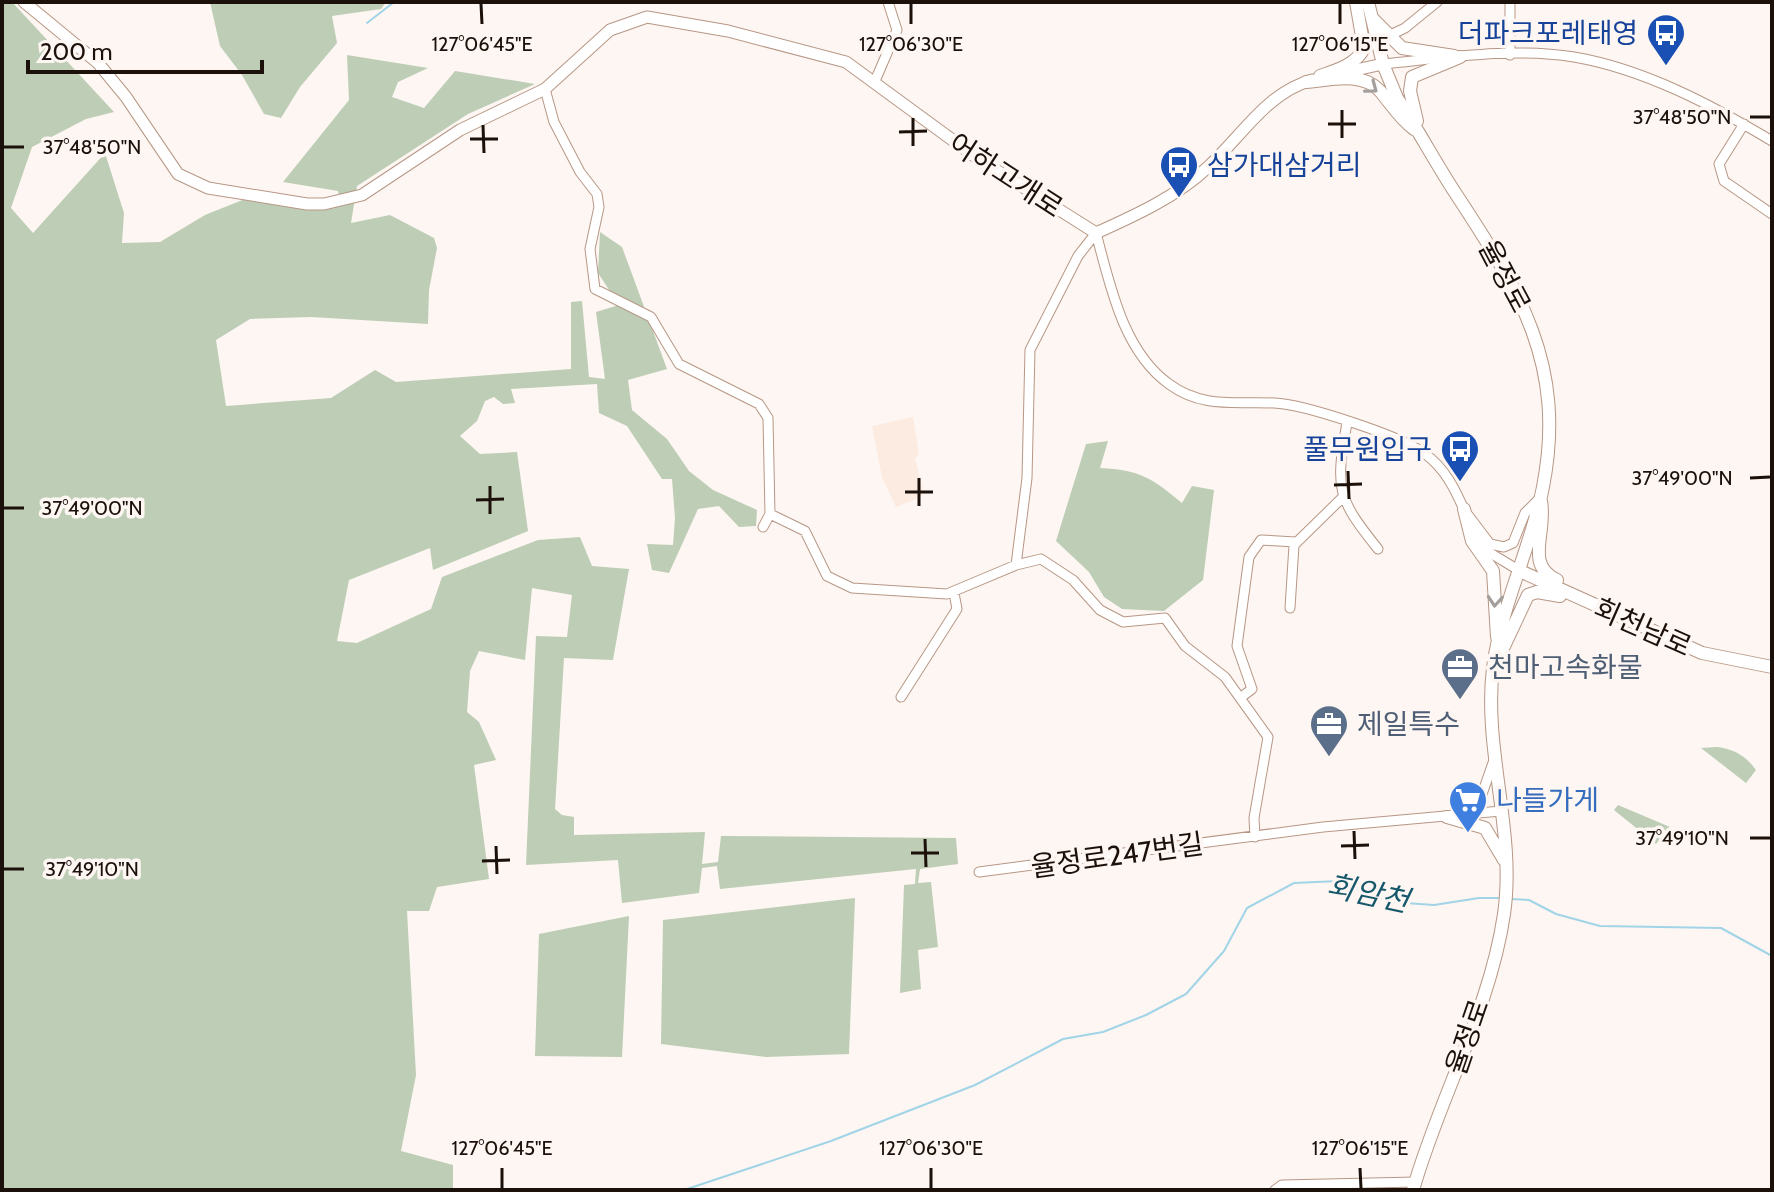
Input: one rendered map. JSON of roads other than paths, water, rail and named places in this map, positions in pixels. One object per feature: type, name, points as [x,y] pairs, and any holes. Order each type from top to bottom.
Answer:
[{"type":"main road","points":[[1306,82],[1352,63],[1361,55],[1364,48],[1356,2]]},
{"type":"main road","points":[[1368,2],[1371,17],[1383,38],[1402,48],[1460,57]]},
{"type":"main road","name":"율정로","points":[[1383,38],[1383,64],[1397,98],[1520,294],[1545,369],[1552,432],[1541,497],[1498,644]]},
{"type":"main road","points":[[1421,136],[1410,91],[1412,77],[1460,57]]},
{"type":"main road","points":[[1306,82],[1363,80],[1378,89],[1397,116],[1421,136]]},
{"type":"main road","points":[[1541,497],[1545,520],[1538,558],[1540,568],[1581,600]]},
{"type":"main road","points":[[1464,509],[1472,541],[1493,571],[1498,644],[1493,667]]},
{"type":"main road","name":"회천남로","points":[[1520,571],[1702,653],[1772,667]]},
{"type":"main road","points":[[1493,667],[1528,595],[1551,594],[1581,600]]},
{"type":"main road","name":"율정로","points":[[1414,1186],[1482,997],[1504,913],[1506,863],[1491,722],[1493,667]]},
{"type":"main road","points":[[1447,817],[1485,828],[1506,863]]},
{"type":"street","name":"어하고개로","points":[[24,2],[106,71],[178,174],[208,188],[307,204],[324,204],[362,195],[460,130],[545,89],[610,30],[647,17],[675,20],[807,49],[846,62],[965,150],[1096,233]]},
{"type":"street","points":[[875,81],[897,30],[888,2]]},
{"type":"street","points":[[1383,38],[1405,28],[1437,2]]},
{"type":"street","points":[[1510,2],[1510,55]]},
{"type":"street","points":[[1383,64],[1510,55],[1573,57],[1642,74],[1772,141]]},
{"type":"street","name":"어하고개로","points":[[1016,565],[1027,478],[1030,350],[1078,256],[1096,233],[1181,188],[1209,166],[1267,106],[1306,82],[1383,64]]},
{"type":"street","points":[[545,89],[554,122],[580,172],[597,194],[599,207],[590,249],[595,289],[651,317],[679,364],[759,404],[768,418],[770,514],[763,527]]},
{"type":"street","points":[[1744,124],[1719,164],[1720,174],[1724,181],[1772,214]]},
{"type":"street","points":[[1096,233],[1127,332],[1149,365],[1168,384],[1211,403],[1288,404],[1423,452],[1448,477],[1476,537],[1487,551],[1520,571]]},
{"type":"street","points":[[1347,423],[1342,455],[1342,498],[1378,549]]},
{"type":"street","points":[[1464,509],[1490,544],[1504,547],[1513,543],[1525,513],[1541,497]]},
{"type":"street","points":[[1290,608],[1296,542],[1342,498]]},
{"type":"street","points":[[770,514],[805,531],[827,576],[852,588],[954,593],[1016,565],[1041,559],[1073,580],[1100,610],[1123,622],[1165,618],[1185,646],[1220,672],[1268,737],[1254,818],[1255,837]]},
{"type":"street","points":[[1240,698],[1251,691],[1237,649],[1249,557],[1261,540],[1296,542]]},
{"type":"street","points":[[901,697],[957,609],[954,593]]},
{"type":"street","points":[[1447,817],[1475,804],[1485,787],[1494,760]]},
{"type":"street","name":"율정로247번길","points":[[979,872],[1255,837],[1501,811]]},
{"type":"street","points":[[1275,1190],[1282,1185],[1414,1186]]},
{"type":"waterway","points":[[367,23],[394,2]]},
{"type":"waterway","name":"회암천","points":[[684,1190],[831,1141],[975,1085],[1063,1039],[1103,1032],[1146,1015],[1186,994],[1224,951],[1247,908],[1294,883],[1339,881],[1391,902],[1434,905],[1499,898]]},
{"type":"waterway","name":"회암천","points":[[1510,899],[1529,900],[1556,914],[1600,926],[1721,928],[1772,956]]},
{"type":"place","name":"더파크포레태영","points":[[1666,67]]},
{"type":"place","name":"삼가대삼거리","points":[[1179,199]]},
{"type":"place","name":"풀무원입구","points":[[1460,483]]},
{"type":"place","name":"천마고속화물","points":[[1460,701]]},
{"type":"place","name":"제일특수","points":[[1329,758]]},
{"type":"place","name":"나들가게","points":[[1468,834]]}]
